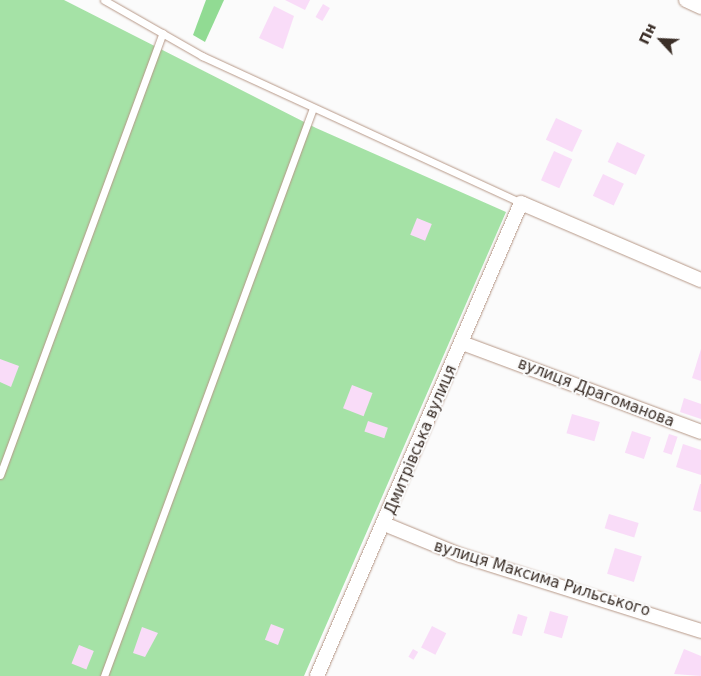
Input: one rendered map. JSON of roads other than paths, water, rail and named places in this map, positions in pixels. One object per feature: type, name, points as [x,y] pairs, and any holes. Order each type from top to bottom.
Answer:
[{"type":"street","points":[[686,0],[701,7]]},
{"type":"street","points":[[521,203],[701,280]]},
{"type":"street","name":"Дмитрівська вулиця","points":[[317,676],[521,203]]},
{"type":"street","name":"вулиця Драгоманова","points":[[462,343],[701,432]]},
{"type":"street","name":"вулиця Максима Рильського","points":[[384,524],[468,558],[701,631]]},
{"type":"lane","points":[[104,0],[163,33],[313,108],[521,203]]},
{"type":"lane","points":[[0,476],[163,33]]},
{"type":"lane","points":[[104,676],[313,108]]}]
